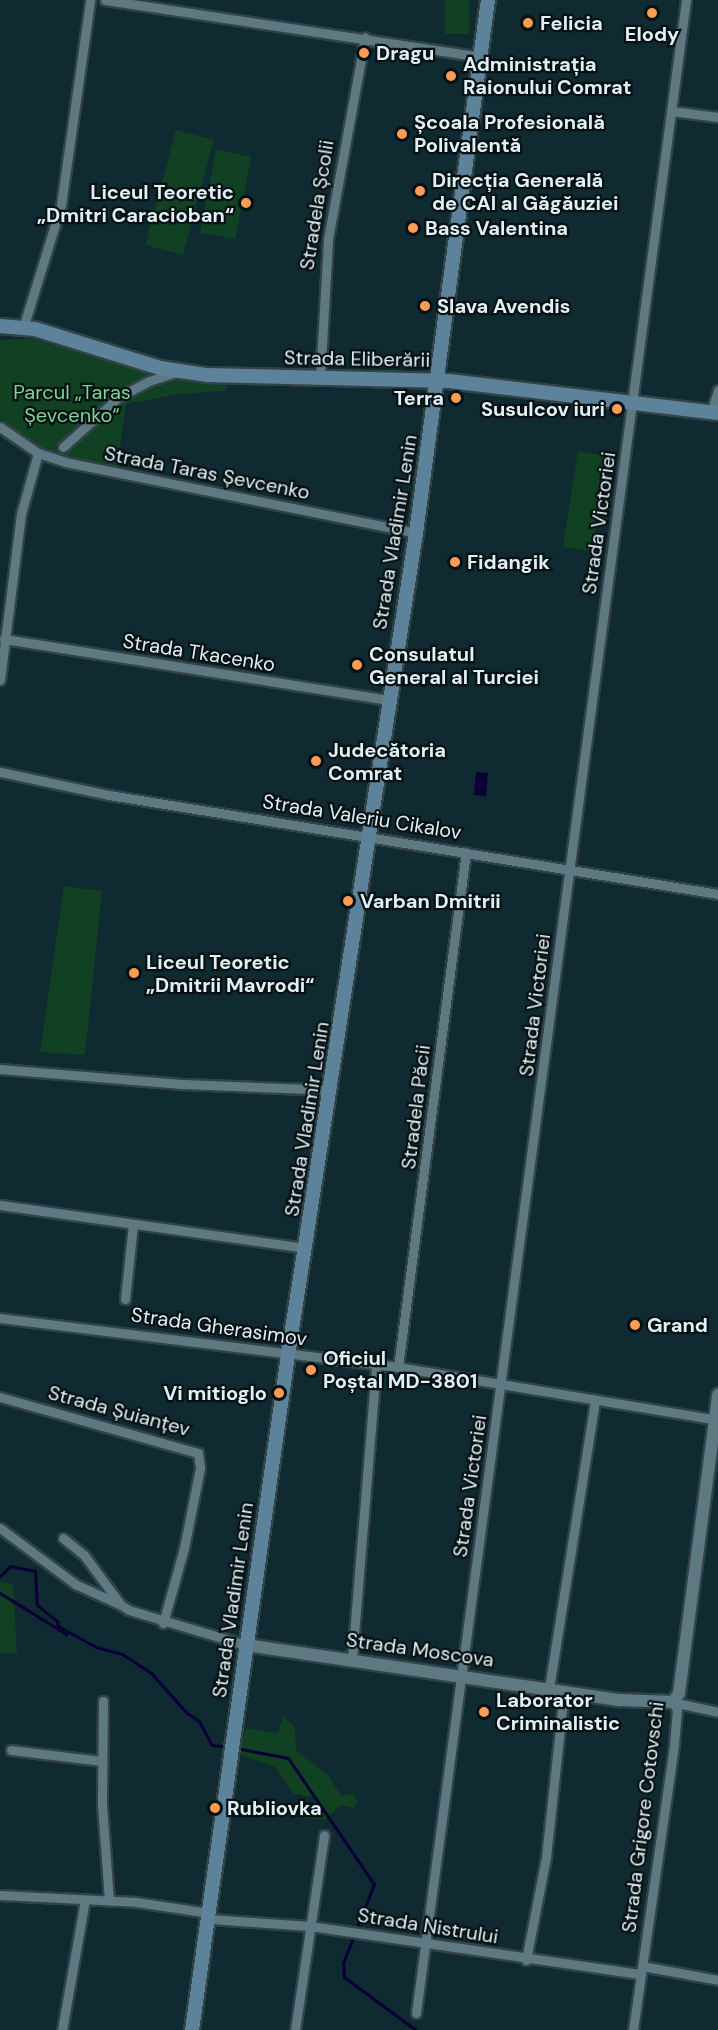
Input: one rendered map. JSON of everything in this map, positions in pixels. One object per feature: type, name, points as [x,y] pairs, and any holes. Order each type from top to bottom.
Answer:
[{"type":"main road","name":"Strada Vladimir Lenin","points":[[192,2030],[288,1355],[416,532],[488,0]]},
{"type":"main road","name":"Strada Eliberării","points":[[0,327],[23,328],[180,371],[320,379],[437,380],[715,413]]},
{"type":"street","points":[[23,328],[62,205],[90,0]]},
{"type":"street","points":[[105,0],[365,37],[481,57]]},
{"type":"street","name":"Strada Victoriei","points":[[416,2013],[461,1676],[503,1387],[686,0]]},
{"type":"street","name":"Stradela Școlii","points":[[320,379],[328,239],[365,37]]},
{"type":"street","points":[[672,111],[718,117]]},
{"type":"street","points":[[63,447],[119,397],[149,381],[180,371]]},
{"type":"street","points":[[715,413],[718,390]]},
{"type":"street","name":"Strada Taras Șevcenko","points":[[0,428],[38,453],[130,477],[416,532]]},
{"type":"street","points":[[0,680],[21,514],[38,453]]},
{"type":"street","name":"Strada Tkacenko","points":[[4,639],[389,700]]},
{"type":"street","name":"Strada Valeriu Cikalov","points":[[0,772],[109,795],[718,894]]},
{"type":"street","name":"Stradela Păcii","points":[[398,1367],[466,852]]},
{"type":"street","points":[[0,1069],[331,1090]]},
{"type":"street","points":[[0,1205],[306,1248]]},
{"type":"street","points":[[125,1299],[132,1224]]},
{"type":"street","name":"Strada Gherasimov","points":[[0,1318],[398,1367],[503,1387],[716,1419]]},
{"type":"street","points":[[352,1659],[376,1364]]},
{"type":"street","name":"Strada Grigore Cotovschi","points":[[633,2030],[675,1744],[677,1710],[673,1702],[679,1693],[718,1395]]},
{"type":"street","name":"Strada Șuianțev","points":[[0,1397],[198,1453],[200,1468],[184,1548],[163,1623]]},
{"type":"street","points":[[549,1688],[595,1400]]},
{"type":"street","name":"Strada Moscova","points":[[0,1528],[75,1584],[163,1623],[246,1644],[659,1704],[673,1702],[718,1712]]},
{"type":"street","points":[[63,1538],[88,1559],[121,1605]]},
{"type":"street","points":[[526,1960],[546,1857],[564,1691]]},
{"type":"street","points":[[103,1701],[102,1761],[109,1901]]},
{"type":"street","points":[[11,1750],[102,1761]]},
{"type":"street","points":[[295,2030],[324,1835]]},
{"type":"street","name":"Strada Nistrului","points":[[0,1895],[109,1901],[210,1916],[310,1926],[427,1942],[526,1960],[641,1970],[718,1980]]},
{"type":"street","points":[[62,2030],[85,1900]]},
{"type":"green space","points":[[445,0],[469,0],[469,34],[445,34]]},
{"type":"green space","points":[[176,130],[214,140],[183,255],[145,245]]},
{"type":"green space","points":[[216,150],[251,157],[235,239],[200,232]]},
{"type":"green space","name":"Parcul „Taras Șevcenko“","points":[[33,339],[148,372],[228,385],[224,391],[178,394],[126,404],[117,469],[57,457],[0,423],[0,340]]},
{"type":"green space","points":[[578,451],[608,456],[592,551],[563,547]]},
{"type":"green space","points":[[64,886],[102,891],[85,1055],[40,1052]]},
{"type":"green space","points":[[0,1582],[13,1584],[17,1654],[0,1653]]},
{"type":"green space","points":[[283,1716],[295,1728],[296,1750],[328,1775],[341,1796],[354,1794],[357,1803],[353,1808],[341,1805],[325,1820],[306,1818],[317,1798],[294,1794],[275,1767],[238,1754],[246,1728],[278,1733]]},
{"type":"shaded area","points":[[476,772],[488,773],[486,796],[474,795]]},
{"type":"waterway","points":[[0,1576],[10,1566],[35,1571],[37,1605],[57,1621],[58,1626],[96,1647],[122,1654],[151,1673],[187,1713],[199,1721],[212,1745],[230,1747]]},
{"type":"waterway","points":[[0,1593],[66,1634]]},
{"type":"waterway","points":[[236,1748],[288,1758],[374,1884],[343,1963],[344,1977],[416,2030]]},
{"type":"place","name":"Elody","points":[[652,13]]},
{"type":"place","name":"Felicia","points":[[528,23]]},
{"type":"place","name":"Dragu","points":[[364,53]]},
{"type":"place","name":"Administrația Raionului Comrat","points":[[451,76]]},
{"type":"place","name":"Școala Profesională Polivalentă","points":[[402,134]]},
{"type":"place","name":"Direcția Generală de CAI al Găgăuziei","points":[[420,191]]},
{"type":"place","name":"Liceul Teoretic „Dmitri Caracioban“","points":[[246,203]]},
{"type":"place","name":"Bass Valentina","points":[[413,228]]},
{"type":"place","name":"Slava Avendis","points":[[425,306]]},
{"type":"place","name":"Terra","points":[[456,398]]},
{"type":"place","name":"Susulcov iuri","points":[[617,409]]},
{"type":"place","name":"Fidangik","points":[[455,562]]},
{"type":"place","name":"Consulatul General al Turciei","points":[[357,665]]},
{"type":"place","name":"Judecătoria Comrat","points":[[316,761]]},
{"type":"place","name":"Varban Dmitrii","points":[[348,901]]},
{"type":"place","name":"Liceul Teoretic „Dmitrii Mavrodi“","points":[[134,973]]},
{"type":"place","name":"Grand","points":[[635,1325]]},
{"type":"place","name":"Oficiul Poștal MD-3801","points":[[311,1370]]},
{"type":"place","name":"Vi mitioglo","points":[[279,1393]]},
{"type":"place","name":"Laborator Criminalistic","points":[[484,1712]]},
{"type":"place","name":"Rubliovka","points":[[215,1808]]}]
